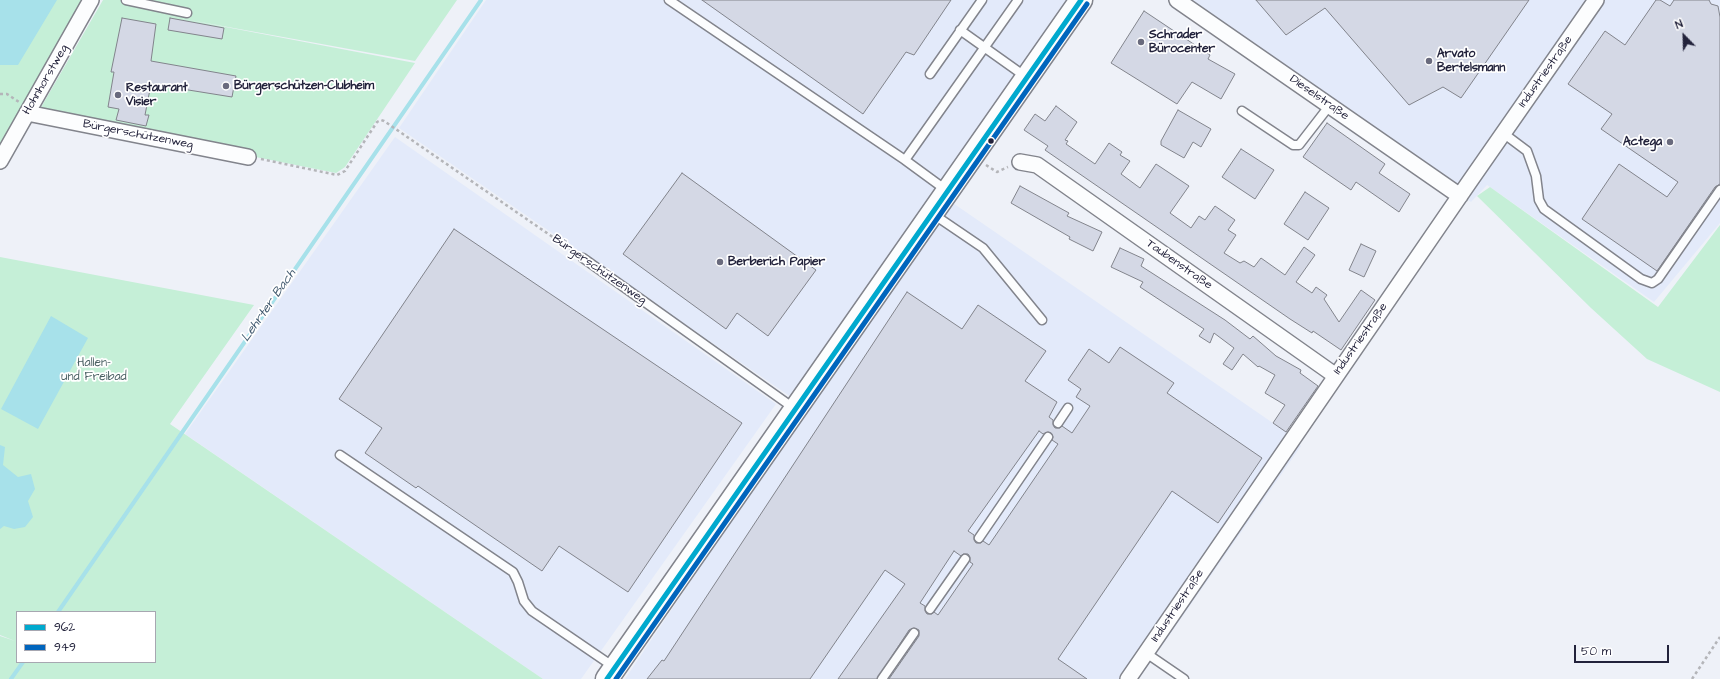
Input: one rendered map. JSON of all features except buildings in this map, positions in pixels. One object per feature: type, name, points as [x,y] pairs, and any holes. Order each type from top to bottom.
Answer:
[{"type":"street","name":"Hohnhorstweg","points":[[0,161],[91,0]]},
{"type":"street","points":[[611,673],[1081,0]]},
{"type":"street","name":"Dieselstraße","points":[[1177,0],[1460,196]]},
{"type":"street","name":"Industriestraße","points":[[1128,679],[1596,0]]},
{"type":"street","name":"Bürgerschützenweg","points":[[28,111],[248,157]]},
{"type":"street","name":"Taubenstraße","points":[[1020,162],[1038,165],[1336,376]]},
{"type":"lane","points":[[126,0],[187,13]]},
{"type":"lane","points":[[669,0],[905,160],[947,191]]},
{"type":"lane","points":[[930,74],[982,0]]},
{"type":"lane","points":[[905,160],[1018,0]]},
{"type":"lane","points":[[960,30],[1027,78]]},
{"type":"lane","points":[[1242,111],[1293,145],[1299,145],[1330,105]]},
{"type":"lane","points":[[1503,133],[1526,151],[1536,176],[1539,200],[1544,209],[1641,279],[1652,284],[1658,280],[1720,190]]},
{"type":"lane","points":[[932,213],[983,248],[1042,320]]},
{"type":"lane","name":"Bürgerschützenweg","points":[[583,258],[796,410]]},
{"type":"lane","points":[[1058,423],[1068,408]]},
{"type":"lane","points":[[979,538],[1048,438]]},
{"type":"lane","points":[[340,455],[513,572],[524,601],[532,611],[611,673]]},
{"type":"lane","points":[[930,610],[965,559]]},
{"type":"lane","points":[[882,679],[914,633]]},
{"type":"lane","points":[[1146,654],[1180,678]]},
{"type":"path","points":[[0,94],[7,94],[28,111]]},
{"type":"path","name":"Bürgerschützenweg","points":[[248,157],[337,175],[345,171],[377,122],[381,120],[401,131],[583,258]]},
{"type":"path","points":[[972,156],[997,172],[1020,162]]},
{"type":"path","points":[[1692,679],[1720,638]]},
{"type":"shaded area","points":[[486,0],[1088,0],[947,199],[1286,432],[1301,446],[1139,679],[625,679],[807,408],[399,128]]},
{"type":"shaded area","points":[[1188,0],[1720,0],[1720,223],[1654,302],[1487,185],[1471,202]]},
{"type":"shaded area","points":[[395,137],[776,404],[581,679],[543,679],[185,434]]},
{"type":"green space","points":[[0,0],[95,0],[34,113],[0,169]]},
{"type":"green space","name":"Bürgerschützen-Clubheim","points":[[103,0],[457,0],[415,61],[173,17],[415,63],[345,167],[336,173],[44,115],[40,109]]},
{"type":"green space","points":[[1490,187],[1658,307],[1720,225],[1720,392],[1647,359],[1591,308],[1477,196]]},
{"type":"green space","name":"Hallen- und Freibad","points":[[0,257],[254,305],[170,424],[543,679],[0,679],[0,636],[15,641],[0,635]]},
{"type":"water","points":[[0,0],[57,0],[18,65],[0,65]]},
{"type":"water","points":[[51,316],[88,338],[38,429],[1,409]]},
{"type":"water","points":[[0,445],[5,447],[3,465],[18,477],[31,474],[35,489],[28,501],[33,517],[25,527],[14,529],[4,526],[0,529]]},
{"type":"waterway","name":"Lehrter Bach","points":[[59,611],[481,0]]},
{"type":"waterway","name":"Lehrter Bach","points":[[11,679],[22,663]]},
{"type":"transit line","name":"962","points":[[607,679],[1081,0]]},
{"type":"transit line","name":"949","points":[[616,679],[1087,4]]},
{"type":"place","name":"Schrader Bürocenter","points":[[1141,42]]},
{"type":"place","name":"Arvato Bertelsmann","points":[[1429,61]]},
{"type":"place","name":"Bürgerschützen-Clubheim","points":[[226,86]]},
{"type":"place","name":"Restaurant Visier","points":[[118,95]]},
{"type":"place","name":"Actega","points":[[1670,142]]},
{"type":"place","name":"Berberich Papier","points":[[720,262]]}]
